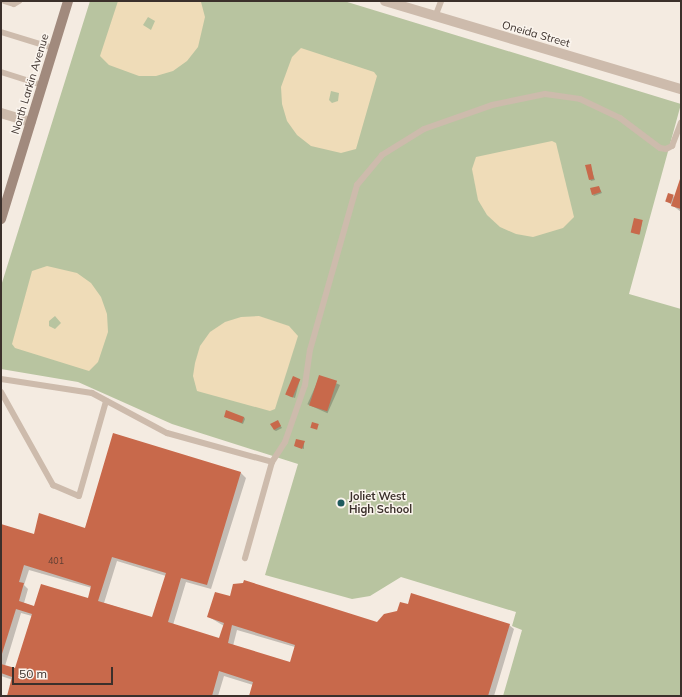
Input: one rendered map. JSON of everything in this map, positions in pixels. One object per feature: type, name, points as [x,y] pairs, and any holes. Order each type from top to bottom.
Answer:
[{"type":"main road","name":"North Larkin Avenue","points":[[1,219],[68,1]]},
{"type":"street","name":"Oneida Street","points":[[385,1],[681,89]]},
{"type":"street","points":[[1,113],[31,122]]},
{"type":"lane","points":[[4,1],[14,4],[19,1]]},
{"type":"lane","points":[[435,17],[440,1]]},
{"type":"lane","points":[[1,32],[53,48]]},
{"type":"lane","points":[[1,72],[42,85]]},
{"type":"lane","points":[[245,558],[272,462],[285,442],[305,385],[310,350],[357,185],[382,155],[424,129],[492,105],[545,94],[580,100],[620,118],[660,148],[666,149],[672,146],[681,123]]},
{"type":"lane","points":[[1,379],[92,393],[167,433],[272,462]]},
{"type":"lane","points":[[1,392],[53,485],[79,496],[106,401]]},
{"type":"green space","name":"Joliet West High School","points":[[90,1],[344,1],[681,104],[629,294],[681,309],[681,696],[503,696],[522,630],[512,626],[516,612],[401,577],[370,596],[352,599],[265,575],[298,464],[172,424],[78,382],[1,369],[1,286]]},
{"type":"sand","points":[[118,1],[201,2],[205,17],[198,47],[187,61],[173,71],[156,76],[139,76],[109,65],[100,56]],"holes":[[[148,17],[155,21],[151,30],[143,25]]]},
{"type":"sand","points":[[301,48],[374,72],[377,76],[356,149],[341,153],[311,146],[297,135],[287,121],[282,104],[281,87],[292,57]],"holes":[[[331,91],[339,93],[338,101],[332,103],[329,100]]]},
{"type":"sand","points":[[552,141],[556,143],[574,217],[563,228],[533,237],[516,234],[500,227],[487,215],[478,200],[472,169],[476,157]]},
{"type":"sand","points":[[47,266],[77,273],[91,283],[101,297],[107,314],[108,332],[98,362],[89,371],[15,348],[12,344],[32,271]],"holes":[[[55,316],[61,323],[55,329],[49,326],[49,321]]]},
{"type":"sand","points":[[259,316],[289,326],[298,336],[275,409],[270,411],[197,391],[193,376],[195,363],[200,346],[210,332],[225,322],[241,317]]},
{"type":"building","points":[[591,164],[594,179],[589,180],[585,165]]},
{"type":"building","points":[[681,176],[681,209],[671,206]]},
{"type":"building","points":[[599,186],[601,192],[592,195],[590,188]]},
{"type":"building","points":[[668,193],[674,195],[671,203],[665,202]]},
{"type":"building","points":[[634,218],[643,220],[639,235],[631,233]]},
{"type":"building","points":[[319,375],[337,381],[327,411],[309,405]]},
{"type":"building","points":[[293,376],[300,379],[293,398],[285,394]]},
{"type":"building","points":[[226,410],[244,417],[242,423],[224,417]]},
{"type":"building","points":[[278,420],[281,426],[274,430],[270,424]]},
{"type":"building","points":[[312,422],[319,424],[317,430],[310,428]]},
{"type":"building","points":[[113,433],[241,472],[207,585],[181,578],[168,622],[219,638],[224,623],[207,617],[215,592],[230,596],[233,584],[243,583],[244,580],[377,622],[384,614],[397,611],[400,602],[408,604],[411,593],[510,624],[488,696],[249,696],[253,682],[219,671],[212,696],[7,696],[12,677],[1,673],[1,664],[15,668],[32,614],[16,609],[1,657],[1,524],[34,534],[39,513],[85,528]],"holes":[[[112,557],[166,573],[152,617],[98,601]],[[24,565],[91,586],[88,598],[41,584],[34,606],[19,601],[24,583],[19,582]],[[232,625],[295,645],[290,662],[228,643]]]},
{"type":"building","points":[[296,439],[305,441],[302,449],[294,446]]},
{"type":"place","name":"Joliet West High School","points":[[341,503]]}]
